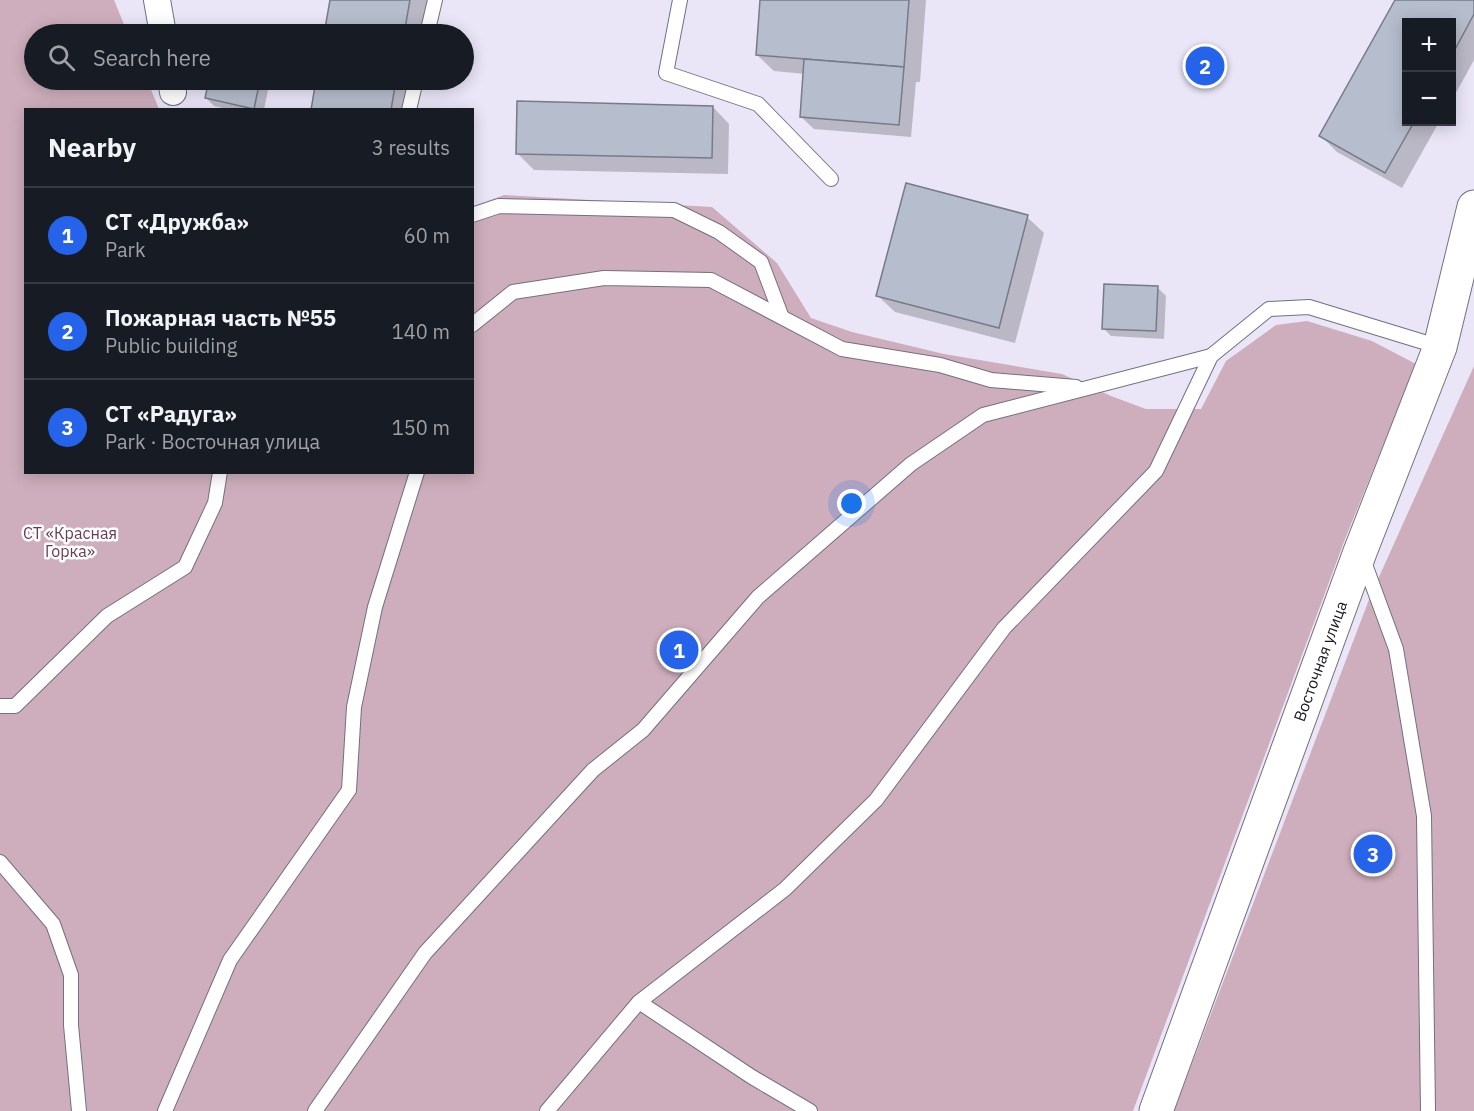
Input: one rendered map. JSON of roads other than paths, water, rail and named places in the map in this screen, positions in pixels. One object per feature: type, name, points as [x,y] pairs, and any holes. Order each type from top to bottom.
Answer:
[{"type":"street","points":[[157,0],[161,24]]},
{"type":"street","name":"Восточная улица","points":[[1156,1111],[1360,552],[1440,347],[1474,207]]},
{"type":"lane","points":[[429,24],[435,0]]},
{"type":"lane","points":[[680,0],[666,72],[758,104],[831,179]]},
{"type":"lane","points":[[409,108],[414,90]]},
{"type":"lane","points":[[474,214],[499,206],[674,210],[719,232],[761,262],[781,315]]},
{"type":"lane","points":[[474,323],[513,292],[604,278],[711,280],[842,349],[940,365],[991,380],[1086,388]]},
{"type":"lane","points":[[315,1111],[425,953],[593,770],[643,730],[758,597],[911,464],[983,415],[1211,356],[1269,309],[1309,307],[1440,347]]},
{"type":"lane","points":[[547,1111],[639,1002],[785,889],[876,800],[1004,628],[1156,471],[1211,356]]},
{"type":"lane","points":[[0,706],[15,706],[107,616],[185,567],[215,503],[219,474]]},
{"type":"lane","points":[[165,1111],[230,960],[349,790],[354,707],[375,607],[416,474]]},
{"type":"lane","points":[[1360,552],[1396,649],[1424,816],[1428,1111]]},
{"type":"lane","points":[[0,862],[53,924],[71,975],[72,1037],[79,1111]]},
{"type":"lane","points":[[639,1002],[752,1077],[810,1111]]},
{"type":"place","name":"Пожарная часть №55","points":[[1205,66]]},
{"type":"place","name":"СТ «Дружба»","points":[[679,650]]},
{"type":"place","name":"СТ «Радуга»","points":[[1373,854]]},
{"type":"park label","name":"СТ «Красная Горка»","points":[[70,542]]}]
